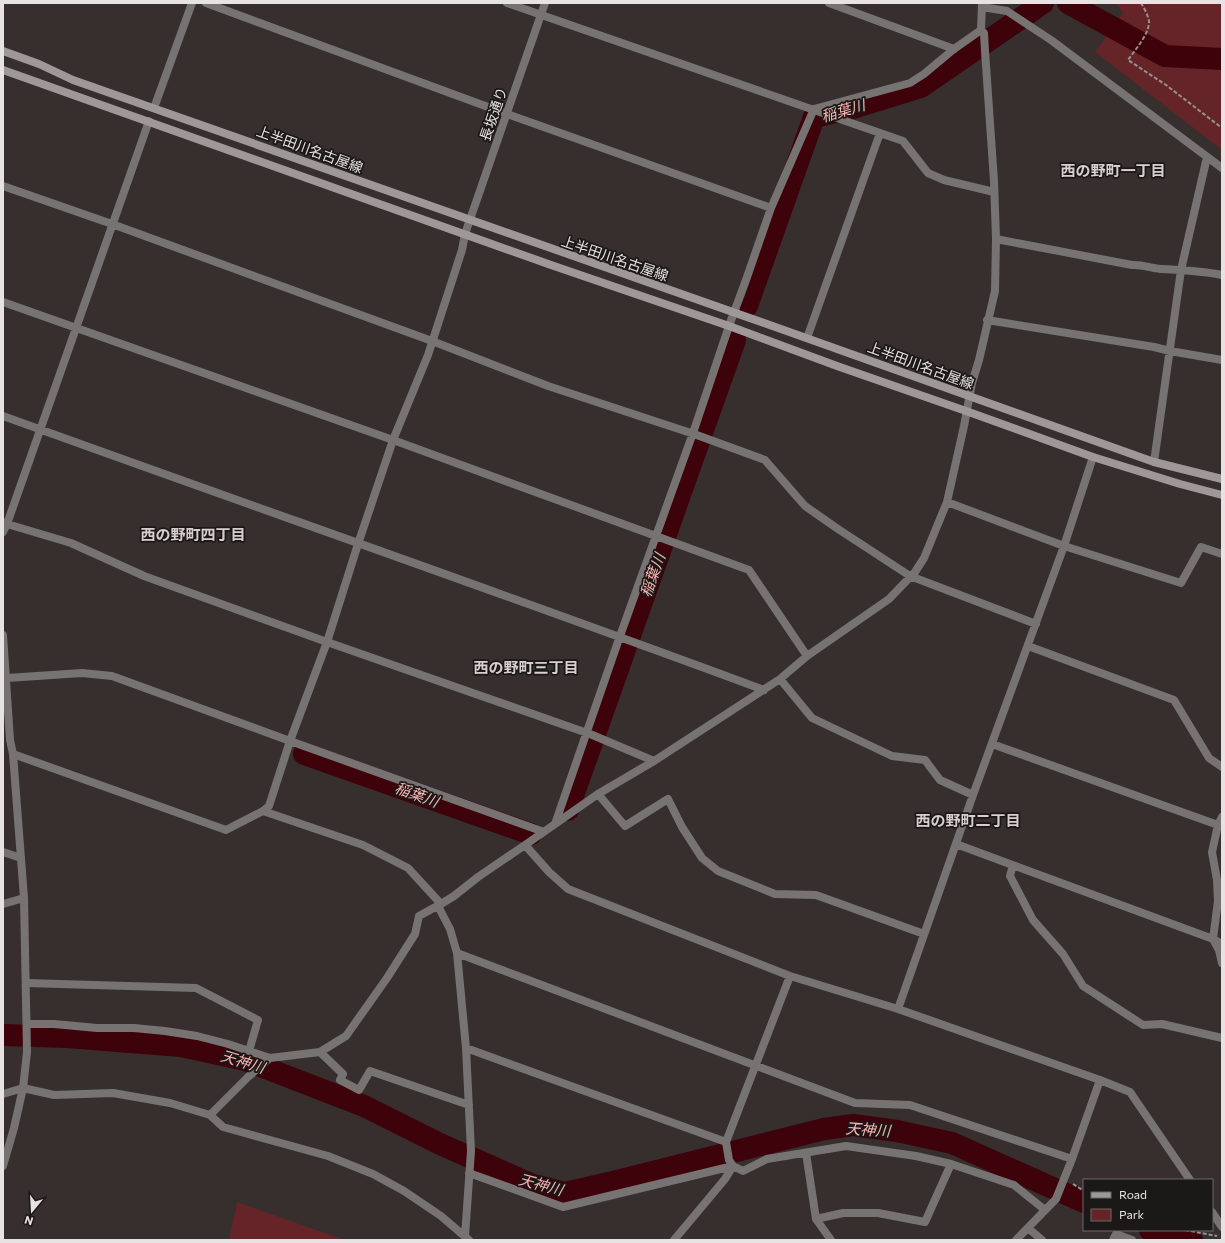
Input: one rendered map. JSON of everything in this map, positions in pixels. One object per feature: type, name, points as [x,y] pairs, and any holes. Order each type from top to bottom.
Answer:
[{"type":"main road","name":"上半田川名古屋線","points":[[3,51],[39,64],[73,80],[808,338],[969,397],[1154,462],[1222,479]]},
{"type":"main road","name":"上半田川名古屋線","points":[[3,70],[966,410],[1093,457],[1180,484],[1222,495]]},
{"type":"street","points":[[154,108],[192,3]]},
{"type":"street","points":[[206,3],[507,114],[771,208]]},
{"type":"street","points":[[507,3],[903,141],[928,173],[944,180],[994,192]]},
{"type":"street","name":"長坂通り","points":[[263,811],[269,806],[290,742],[327,642],[393,440],[432,341],[462,250],[465,234],[545,3]]},
{"type":"street","points":[[829,3],[954,49]]},
{"type":"street","points":[[27,1024],[54,1024],[97,1028],[134,1028],[165,1031],[197,1036],[228,1044],[270,1059],[320,1052],[346,1036],[387,978],[415,934],[419,916],[440,905],[598,794],[654,761],[780,679],[807,656],[889,599],[910,576],[916,572],[924,558],[947,502],[972,383],[979,360],[994,291],[996,239],[985,51],[982,32],[982,5],[1007,11],[1026,23],[1051,40],[1222,168]]},
{"type":"street","points":[[555,824],[589,734],[621,637],[694,434],[728,326],[771,208],[816,110],[910,83],[924,74],[954,49],[982,32]]},
{"type":"street","points":[[3,532],[149,121]]},
{"type":"street","points":[[808,338],[880,133]]},
{"type":"street","points":[[1154,462],[1181,270],[1207,157]]},
{"type":"street","points":[[3,186],[112,224],[432,341],[548,386],[707,438],[765,460],[804,506],[910,576],[1036,624]]},
{"type":"street","points":[[996,239],[1132,265],[1222,275]]},
{"type":"street","points":[[3,302],[75,329],[393,440],[749,570],[807,656]]},
{"type":"street","points":[[988,320],[1154,347],[1170,352],[1222,360]]},
{"type":"street","points":[[3,416],[636,642],[764,690]]},
{"type":"street","points":[[898,1009],[973,794],[1064,546],[1093,457]]},
{"type":"street","points":[[947,502],[1064,546],[1181,583],[1201,546],[1222,554]]},
{"type":"street","points":[[5,523],[71,543],[144,576],[589,734],[654,761]]},
{"type":"street","points":[[3,635],[7,678],[6,739],[13,754],[24,898],[27,1024],[27,1052],[23,1088],[14,1128],[3,1166]]},
{"type":"street","points":[[1028,646],[1174,700],[1209,758],[1222,767]]},
{"type":"street","points":[[7,678],[82,673],[112,676],[290,742],[544,832]]},
{"type":"street","points":[[780,679],[812,718],[892,756],[925,760],[940,780],[973,794]]},
{"type":"street","points":[[992,744],[1220,821],[1212,852],[1217,880],[1218,901],[1212,939],[1219,950],[1222,963]]},
{"type":"street","points":[[13,754],[226,830],[263,811],[363,845],[408,868],[440,905],[450,929],[457,953],[466,1048],[469,1105],[470,1151],[467,1238]]},
{"type":"street","points":[[598,794],[625,826],[668,799],[682,827],[702,858],[718,871],[775,894],[816,895],[924,934]]},
{"type":"street","points":[[956,844],[1222,944]]},
{"type":"street","points":[[525,846],[549,872],[568,889],[790,976],[898,1009],[1130,1092],[1189,1179]]},
{"type":"street","points":[[3,852],[20,858]]},
{"type":"street","points":[[1013,865],[1010,876],[1034,920],[1063,954],[1084,986],[1143,1026],[1162,1024],[1222,1038]]},
{"type":"street","points":[[3,904],[24,898]]},
{"type":"street","points":[[457,953],[855,1103],[910,1105],[1072,1159]]},
{"type":"street","points":[[674,1240],[725,1179],[731,1163],[726,1142],[790,976]]},
{"type":"street","points":[[26,983],[196,988],[258,1020],[249,1051]]},
{"type":"street","points":[[466,1048],[726,1142]]},
{"type":"street","points":[[320,1052],[343,1074],[340,1080],[359,1090],[370,1071],[469,1105]]},
{"type":"street","points":[[210,1115],[248,1077],[270,1059]]},
{"type":"street","points":[[1016,1240],[1056,1199],[1100,1080]]},
{"type":"street","points":[[3,1094],[23,1088],[54,1095],[113,1093],[170,1103],[210,1115],[223,1127],[328,1156],[373,1174],[404,1191],[441,1216],[467,1238]]},
{"type":"street","points":[[469,1173],[563,1207],[731,1163],[743,1171],[768,1159],[846,1146],[916,1156],[951,1164],[1014,1185],[1045,1210]]},
{"type":"street","points":[[806,1153],[816,1219],[831,1240]]},
{"type":"street","points":[[816,1219],[843,1213],[878,1213],[925,1222],[951,1164]]},
{"type":"street","points":[[1213,1214],[1222,1227]]},
{"type":"street","points":[[1028,1228],[1042,1240]]},
{"type":"street","points":[[1113,1240],[1116,1234],[1132,1240]]},
{"type":"path","points":[[1141,3],[1149,21],[1147,30],[1128,60],[1166,85],[1222,128]]},
{"type":"path","points":[[1190,1231],[1222,1237]]},
{"type":"green space","points":[[1116,3],[1222,3],[1222,150],[1095,52],[1123,13]]},
{"type":"green space","points":[[237,1202],[345,1240],[229,1240]]},
{"type":"waterway","name":"稲葉川","points":[[747,306],[814,117],[856,107],[921,87],[1043,3]]},
{"type":"waterway","name":"稲葉川","points":[[1068,3],[1165,56],[1222,59]]},
{"type":"waterway","name":"稲葉川","points":[[568,810],[735,340]]},
{"type":"waterway","name":"稲葉川","points":[[304,754],[531,834]]},
{"type":"waterway","name":"天神川","points":[[3,1035],[67,1037],[181,1046],[245,1060],[364,1106],[440,1144],[533,1185],[565,1193],[824,1129],[853,1125],[897,1131],[952,1143],[1083,1202]]},
{"type":"waterway","name":"天神川","points":[[1154,1231],[1192,1240]]},
{"type":"district","name":"西の野町一丁目","points":[[1113,170]]},
{"type":"district","name":"西の野町四丁目","points":[[193,534]]},
{"type":"district","name":"西の野町三丁目","points":[[526,667]]},
{"type":"district","name":"西の野町二丁目","points":[[968,820]]}]
